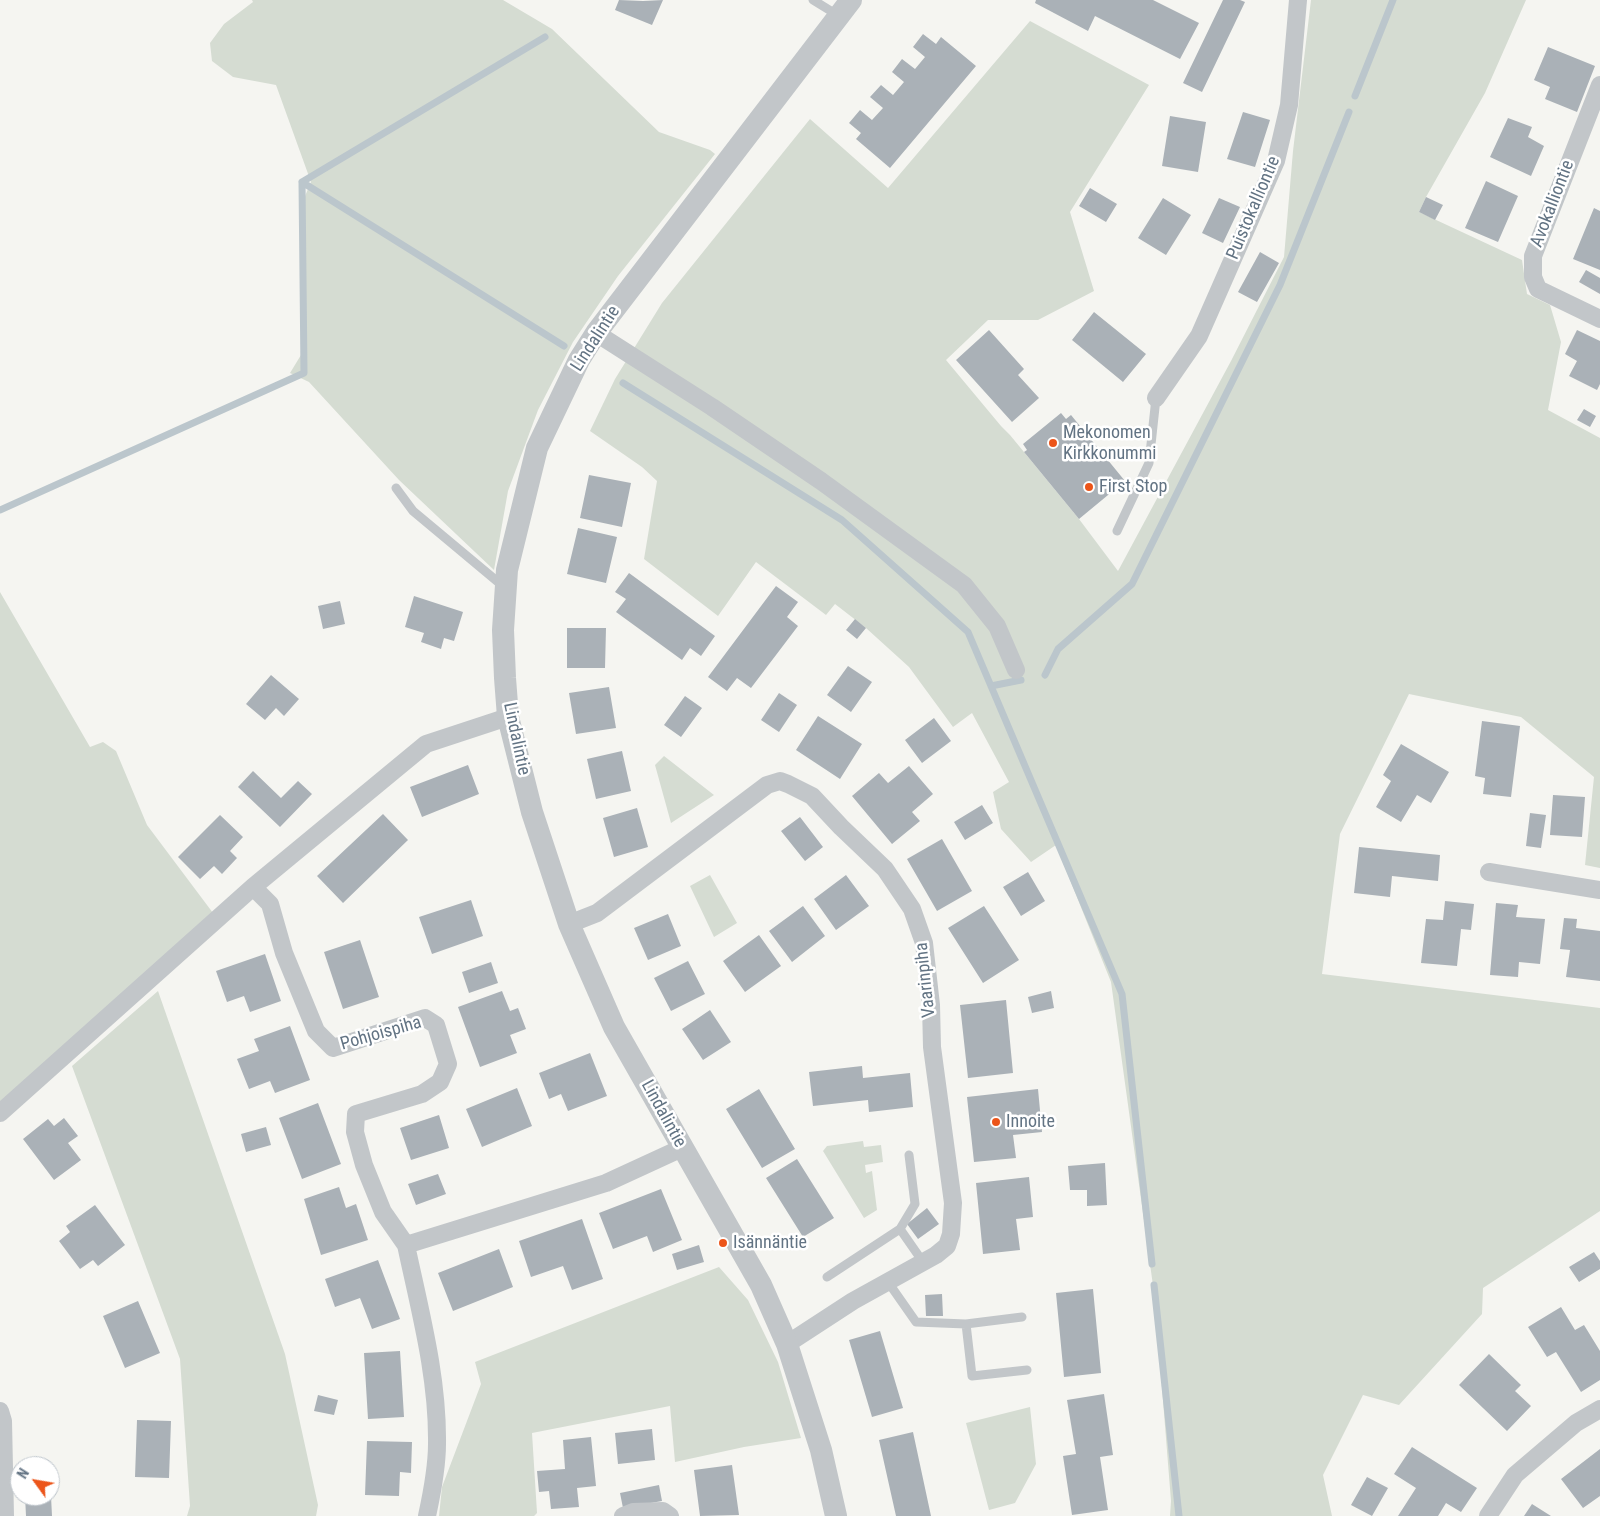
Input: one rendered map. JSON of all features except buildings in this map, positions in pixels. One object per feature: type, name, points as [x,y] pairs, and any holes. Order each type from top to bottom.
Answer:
[{"type":"street","name":"Puistokalliontie","points":[[1156,398],[1199,336],[1276,162],[1289,105],[1298,0]]},
{"type":"street","name":"Lindalintie","points":[[836,1516],[821,1450],[787,1344],[761,1285],[614,1028],[569,924],[532,812],[508,717],[503,630],[507,570],[537,448],[579,360],[596,333],[845,8]]},
{"type":"street","name":"Avokalliontie","points":[[1600,85],[1533,256],[1533,277],[1538,289],[1600,319]]},
{"type":"street","points":[[596,333],[712,407],[821,481],[964,585],[996,626],[1016,670]]},
{"type":"street","points":[[0,1113],[253,887],[426,744],[508,717]]},
{"type":"street","name":"Vaarinpiha","points":[[569,924],[596,912],[767,785],[780,781],[812,796],[841,827],[886,869],[912,909],[924,943],[931,1005],[932,1047],[953,1203],[951,1234],[947,1246],[936,1255],[853,1301],[787,1344]]},
{"type":"street","points":[[1489,872],[1600,890]]},
{"type":"street","name":"Pohjoispiha","points":[[253,887],[270,904],[284,953],[316,1031],[333,1048],[425,1018],[436,1025],[448,1064],[440,1082],[422,1094],[356,1114],[355,1132],[364,1164],[384,1212],[406,1245]]},
{"type":"street","points":[[427,1516],[438,1445],[434,1384],[406,1245],[606,1183],[682,1148]]},
{"type":"street","points":[[1488,1516],[1516,1475],[1576,1423],[1600,1409]]},
{"type":"street","points":[[0,1411],[3,1422],[5,1516]]},
{"type":"street","points":[[623,1516],[634,1512],[663,1511],[670,1516]]},
{"type":"lane","points":[[813,0],[845,8]]},
{"type":"lane","points":[[1117,531],[1149,463],[1156,398]]},
{"type":"lane","points":[[396,488],[413,511],[506,589]]},
{"type":"lane","points":[[827,1277],[900,1229],[915,1204],[909,1155]]},
{"type":"lane","points":[[900,1229],[923,1262]]},
{"type":"lane","points":[[888,1282],[916,1322],[966,1324],[1022,1317]]},
{"type":"lane","points":[[966,1324],[972,1376],[1027,1370]]},
{"type":"shaded area","points":[[252,0],[503,0],[552,29],[659,132],[710,150],[715,154],[618,276],[573,342],[538,410],[508,491],[494,570],[399,480],[309,382],[290,373],[301,355],[303,201],[311,182],[276,85],[233,77],[212,61],[210,43],[224,24],[253,2]]},
{"type":"shaded area","points":[[1311,0],[1526,0],[1485,93],[1419,212],[1522,260],[1527,294],[1550,305],[1561,342],[1548,410],[1600,438],[1600,868],[1585,865],[1594,777],[1521,717],[1409,694],[1340,834],[1322,974],[1600,1008],[1600,1211],[1483,1288],[1482,1314],[1399,1405],[1363,1395],[1323,1475],[1332,1516],[1170,1516],[1171,1501],[1155,1300],[1111,982],[1056,845],[1031,862],[1001,829],[993,792],[1009,782],[972,713],[953,727],[909,667],[866,628],[835,604],[826,615],[756,562],[718,616],[644,559],[657,481],[642,467],[590,431],[615,379],[662,303],[810,119],[888,188],[1030,21],[1149,85],[1070,212],[1094,291],[1038,320],[988,320],[946,360],[1079,519],[1118,571],[1231,361],[1284,257],[1293,151]]},
{"type":"shaded area","points":[[0,592],[90,747],[103,742],[116,751],[147,825],[213,913],[0,1102]]},
{"type":"shaded area","points":[[664,756],[714,795],[671,823],[655,765]]},
{"type":"shaded area","points":[[710,875],[737,923],[714,937],[690,886]]},
{"type":"shaded area","points":[[158,991],[285,1354],[318,1505],[316,1516],[187,1516],[190,1506],[180,1359],[72,1066]]},
{"type":"shaded area","points":[[863,1141],[864,1147],[881,1145],[883,1162],[865,1165],[866,1173],[872,1171],[877,1210],[864,1218],[823,1151],[827,1146]]},
{"type":"shaded area","points":[[719,1267],[748,1300],[778,1362],[801,1438],[744,1447],[675,1462],[670,1406],[532,1433],[537,1513],[534,1516],[439,1516],[442,1487],[481,1384],[475,1362]]},
{"type":"shaded area","points":[[1030,1407],[1036,1464],[1015,1503],[989,1510],[966,1423]]},
{"type":"waterway","points":[[1355,96],[1393,0]]},
{"type":"waterway","points":[[302,182],[545,37]]},
{"type":"waterway","points":[[1045,675],[1058,649],[1132,584],[1280,285],[1349,112]]},
{"type":"waterway","points":[[0,510],[304,373],[302,182],[564,346]]},
{"type":"waterway","points":[[623,383],[842,520],[968,632],[1122,994],[1152,1264]]},
{"type":"waterway","points":[[991,686],[1021,680]]},
{"type":"waterway","points":[[1154,1285],[1179,1516]]},
{"type":"place","name":"Mekonomen Kirkkonummi","points":[[1053,443]]},
{"type":"place","name":"First Stop","points":[[1089,487]]},
{"type":"place","name":"Innoite","points":[[996,1122]]},
{"type":"place","name":"Isännäntie","points":[[723,1243]]}]
